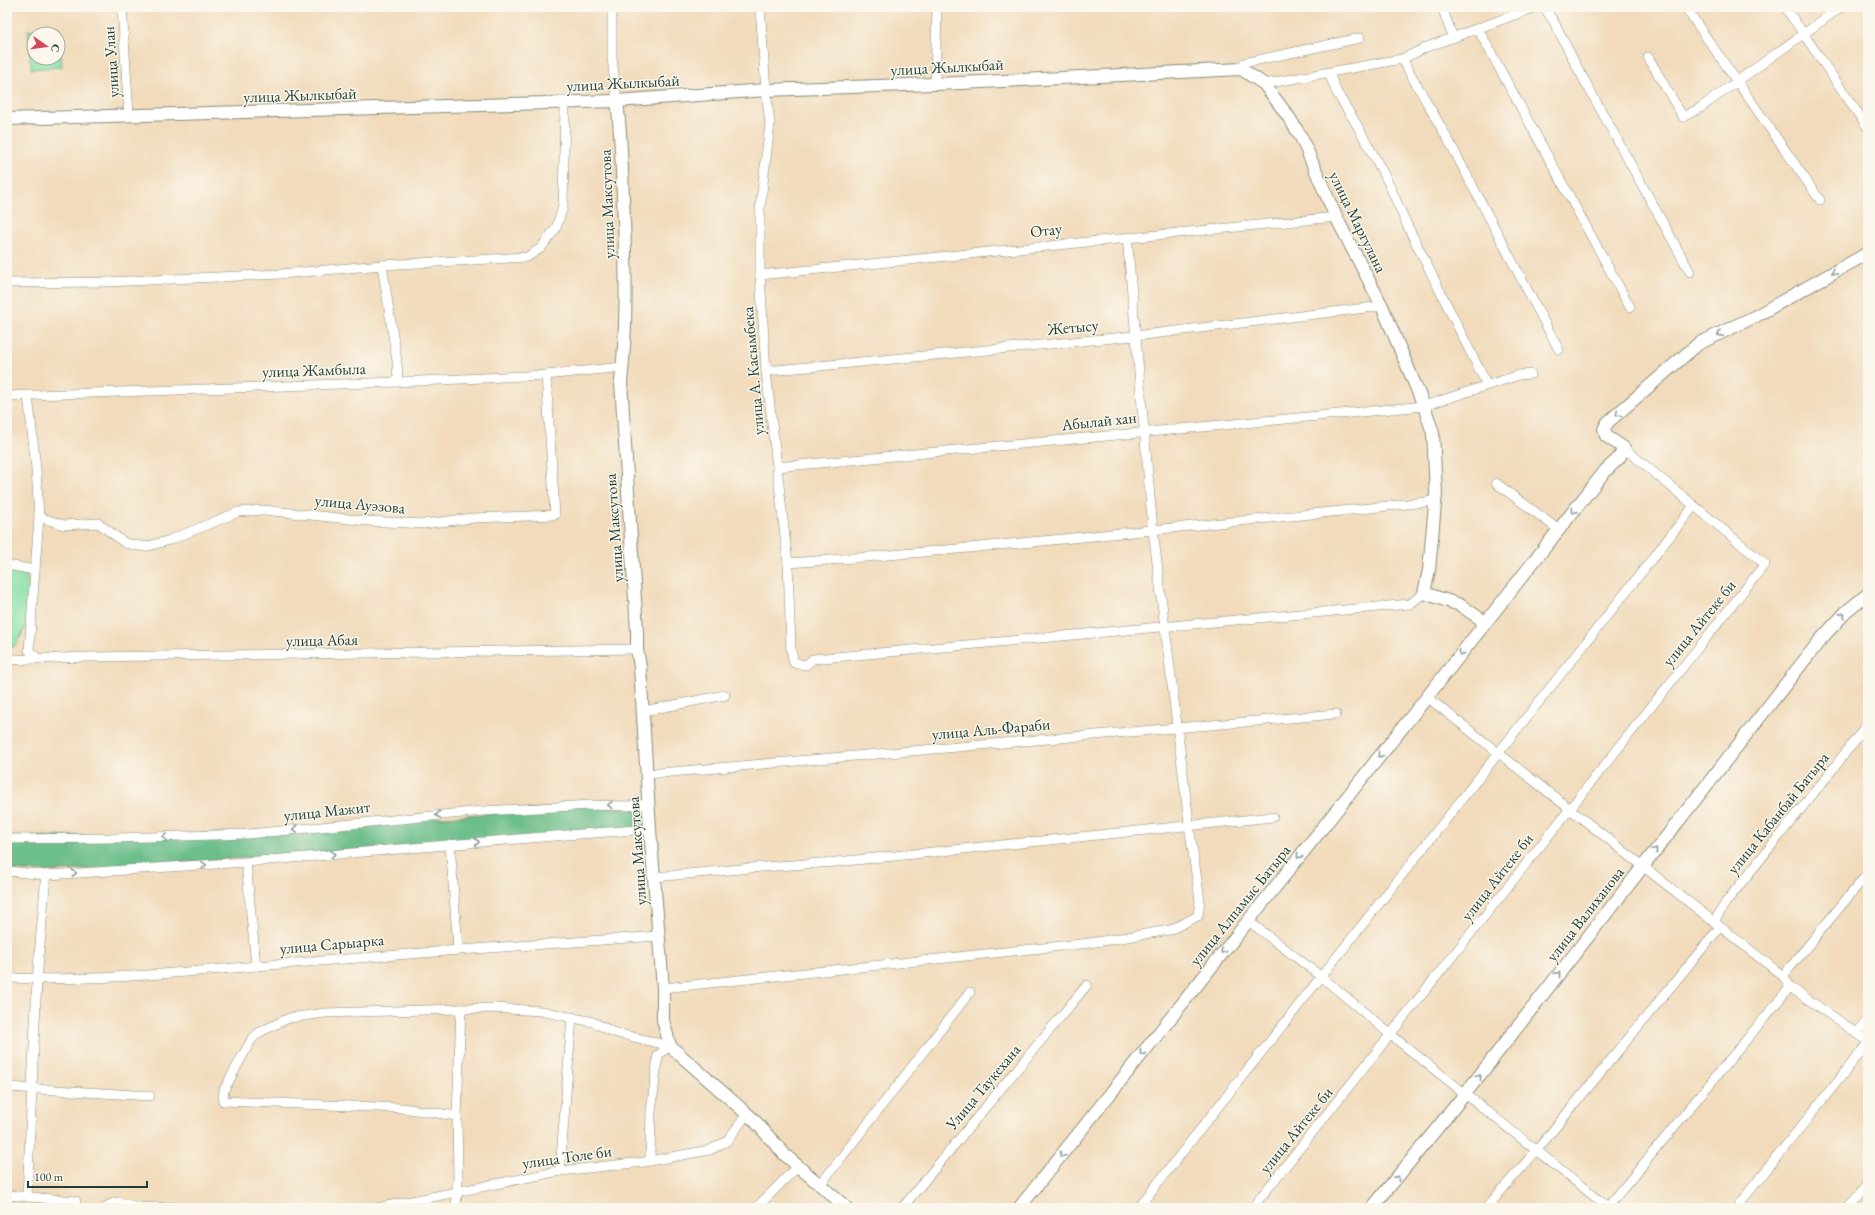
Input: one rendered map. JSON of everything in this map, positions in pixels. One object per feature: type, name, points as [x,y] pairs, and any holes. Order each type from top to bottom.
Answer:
[{"type":"street","points":[[122,8],[134,7]]},
{"type":"street","name":"улица Максутова","points":[[612,7],[612,58],[621,133],[626,277],[625,353],[620,382],[637,631],[637,650],[644,711],[650,829],[663,988],[663,1020],[670,1046]]},
{"type":"street","name":"улица А. Касымбека","points":[[760,7],[770,124],[760,209],[760,275],[766,372],[788,563],[791,650],[794,663],[806,665],[813,659],[1164,628]]},
{"type":"street","points":[[935,84],[937,7]]},
{"type":"street","points":[[1442,7],[1453,38]]},
{"type":"street","points":[[1264,84],[1402,59],[1428,47],[1536,7]]},
{"type":"street","points":[[1544,7],[1554,22],[1576,65],[1690,272]]},
{"type":"street","points":[[1685,7],[1820,200]]},
{"type":"street","points":[[1785,7],[1868,128]]},
{"type":"street","points":[[1648,57],[1683,118],[1738,81],[1841,7]]},
{"type":"street","name":"улица Улан","points":[[122,8],[129,116]]},
{"type":"street","points":[[1478,29],[1630,307]]},
{"type":"street","points":[[1241,69],[1244,63],[1360,38]]},
{"type":"street","points":[[1402,59],[1450,143],[1559,350]]},
{"type":"street","name":"улица Жылкыбай","points":[[7,119],[94,115],[129,116],[617,101],[766,90],[935,84],[1241,69]]},
{"type":"street","name":"улица Маргулана","points":[[1241,69],[1264,84],[1288,116],[1301,137],[1336,217],[1382,306],[1424,406],[1433,432],[1436,493],[1434,501],[1429,570],[1424,593]]},
{"type":"street","points":[[1329,73],[1336,94],[1357,125],[1386,178],[1408,228],[1487,384]]},
{"type":"street","points":[[7,283],[123,282],[281,274],[382,265],[527,256],[541,248],[556,228],[563,207],[565,103]]},
{"type":"street","name":"Отау","points":[[760,275],[1127,237],[1240,228],[1336,217]]},
{"type":"street","points":[[663,988],[1039,948],[1170,930],[1198,916],[1200,901],[1189,826],[1153,530],[1127,237]]},
{"type":"street","points":[[1138,1208],[1694,506],[1624,448],[1606,436],[1604,429],[1608,422],[1698,344],[1756,316],[1868,253]]},
{"type":"street","points":[[382,265],[397,361],[398,382]]},
{"type":"street","name":"Жетысу","points":[[766,372],[1135,336],[1382,306]]},
{"type":"street","name":"улица Жамбыла","points":[[7,396],[398,382],[546,375],[622,368]]},
{"type":"street","name":"Абылай хан","points":[[777,467],[1424,406],[1487,384],[1519,375],[1531,374]]},
{"type":"street","name":"улица Ауэзова","points":[[39,517],[64,525],[98,523],[125,543],[145,547],[170,540],[238,512],[263,510],[367,521],[424,524],[473,518],[554,515],[546,375]]},
{"type":"street","points":[[28,395],[36,468],[39,517],[29,650],[36,658]]},
{"type":"street","name":"улица Алпамыс Батыра","points":[[1019,1208],[1247,920],[1427,697],[1605,471],[1619,458],[1624,448]]},
{"type":"street","points":[[1496,483],[1559,530]]},
{"type":"street","points":[[788,563],[1004,546],[1322,514],[1434,501]]},
{"type":"street","name":"улица Айтеке би","points":[[1252,1208],[1765,564],[1694,506]]},
{"type":"street","points":[[7,565],[36,570]]},
{"type":"street","points":[[1164,628],[1410,604],[1424,593],[1460,605],[1485,622]]},
{"type":"street","name":"улица Валиханова","points":[[1372,1208],[1465,1094],[1821,639],[1846,612],[1868,594]]},
{"type":"street","name":"улица Абая","points":[[7,660],[36,658],[637,650]]},
{"type":"street","points":[[644,711],[725,695]]},
{"type":"street","points":[[1427,697],[1499,751],[1717,925],[1784,976],[1790,987],[1868,1042],[1736,1208]]},
{"type":"street","name":"улица Аль-Фараби","points":[[648,774],[1336,714]]},
{"type":"street","name":"улица Кабанбай Батыра","points":[[1486,1208],[1536,1151],[1717,925],[1726,902],[1833,770],[1868,723]]},
{"type":"street","name":"улица Мажит","points":[[7,839],[116,838],[248,834],[483,810],[591,805],[627,806],[649,804]]},
{"type":"street","points":[[655,877],[836,862],[1273,817]]},
{"type":"street","points":[[7,871],[46,874],[246,862],[450,844],[650,829]]},
{"type":"street","points":[[450,844],[458,949]]},
{"type":"street","points":[[246,862],[256,966]]},
{"type":"street","points":[[1784,976],[1868,873]]},
{"type":"street","points":[[27,1196],[37,980],[46,874]]},
{"type":"street","points":[[1247,920],[1322,977],[1391,1035],[1608,1208],[1790,987]]},
{"type":"street","name":"улица Сарыарка","points":[[7,978],[37,980],[125,976],[458,949],[659,936]]},
{"type":"street","name":"Улица Таукехана","points":[[902,1208],[1087,985]]},
{"type":"street","points":[[820,1185],[970,992]]},
{"type":"street","points":[[458,1116],[402,1108],[223,1101],[224,1090],[252,1039],[260,1032],[289,1018],[325,1012],[492,1008],[541,1011],[593,1022],[613,1032],[670,1046],[747,1114],[785,1155],[846,1208]]},
{"type":"street","points":[[456,1208],[458,1191],[458,1116],[461,1009]]},
{"type":"street","points":[[560,1171],[572,1017]]},
{"type":"street","points":[[1857,1033],[1868,1019]]},
{"type":"street","points":[[650,1161],[651,1112],[658,1055],[670,1046]]},
{"type":"street","points":[[7,1087],[150,1096]]},
{"type":"street","name":"улица Толе би","points":[[376,1208],[560,1171],[650,1161],[710,1150],[727,1141],[747,1114]]},
{"type":"street","points":[[756,1208],[798,1166]]},
{"type":"street","points":[[1848,1208],[1868,1183]]},
{"type":"street","points":[[7,1195],[76,1201]]},
{"type":"street","points":[[105,1208],[117,1202],[141,1207],[200,1208]]},
{"type":"green space","points":[[31,66],[62,66],[62,67],[31,69]]},
{"type":"green space","points":[[7,571],[25,572],[30,591],[25,629],[15,646],[7,649]]},
{"type":"green space","points":[[592,805],[652,811],[652,829],[47,872],[7,870],[7,837],[247,833]]}]
